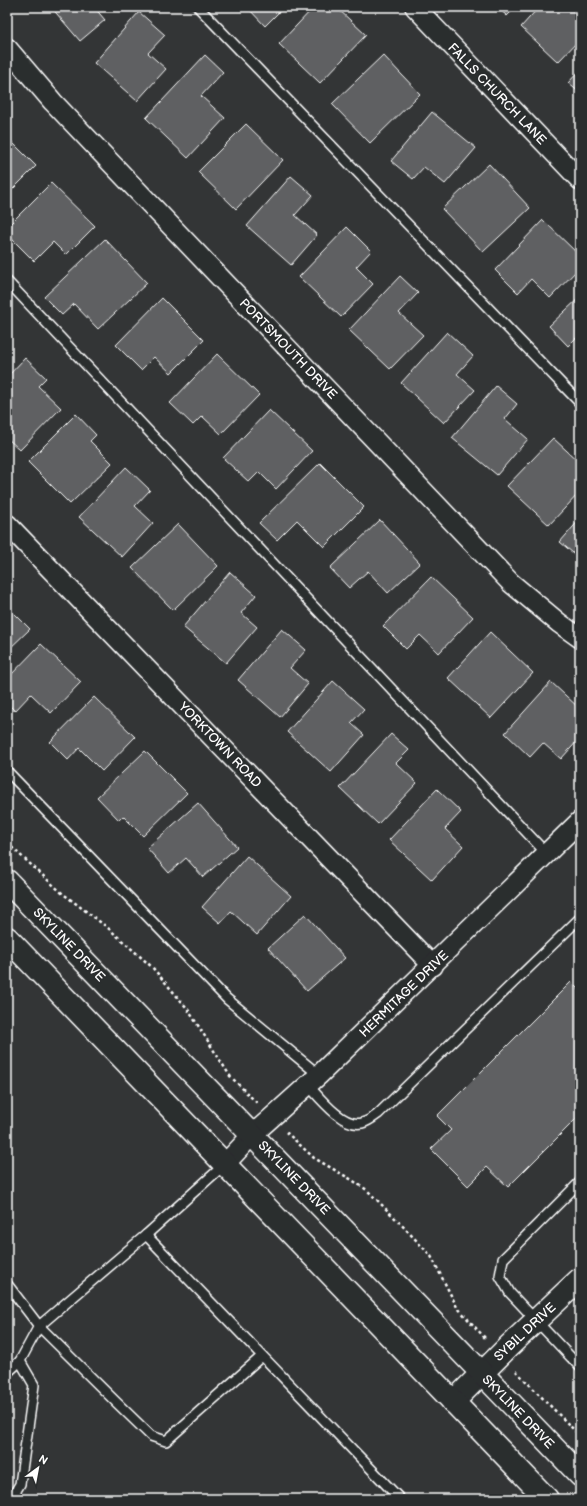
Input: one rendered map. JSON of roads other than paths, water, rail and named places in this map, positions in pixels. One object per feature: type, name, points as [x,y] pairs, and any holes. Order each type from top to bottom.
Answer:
[{"type":"main road","name":"SKYLINE DRIVE","points":[[7,881],[580,1475]]},
{"type":"main road","points":[[7,938],[547,1499]]},
{"type":"main road","name":"SYBIL DRIVE","points":[[453,1402],[481,1373],[580,1279]]},
{"type":"street","name":"FALLS CHURCH LANE","points":[[415,7],[580,180]]},
{"type":"street","name":"PORTSMOUTH DRIVE","points":[[7,48],[53,102],[511,583],[559,623],[580,638]]},
{"type":"street","name":"YORKTOWN ROAD","points":[[7,524],[433,966]]},
{"type":"street","name":"HERMITAGE DRIVE","points":[[225,1164],[252,1135],[314,1080],[433,966],[580,821]]},
{"type":"lane","points":[[198,7],[580,403]]},
{"type":"lane","points":[[7,281],[547,854]]},
{"type":"lane","points":[[7,771],[227,999],[314,1080],[329,1108],[346,1122],[362,1124],[378,1114],[580,918]]},
{"type":"lane","points":[[7,1373],[20,1361],[39,1326],[146,1235],[225,1164]]},
{"type":"lane","points":[[580,1182],[503,1259],[500,1276],[510,1293],[580,1367]]},
{"type":"lane","points":[[146,1235],[400,1499]]},
{"type":"lane","points":[[7,1284],[39,1326],[151,1436],[166,1441],[262,1356]]},
{"type":"lane","points":[[11,1499],[20,1484],[34,1385],[20,1361]]}]
